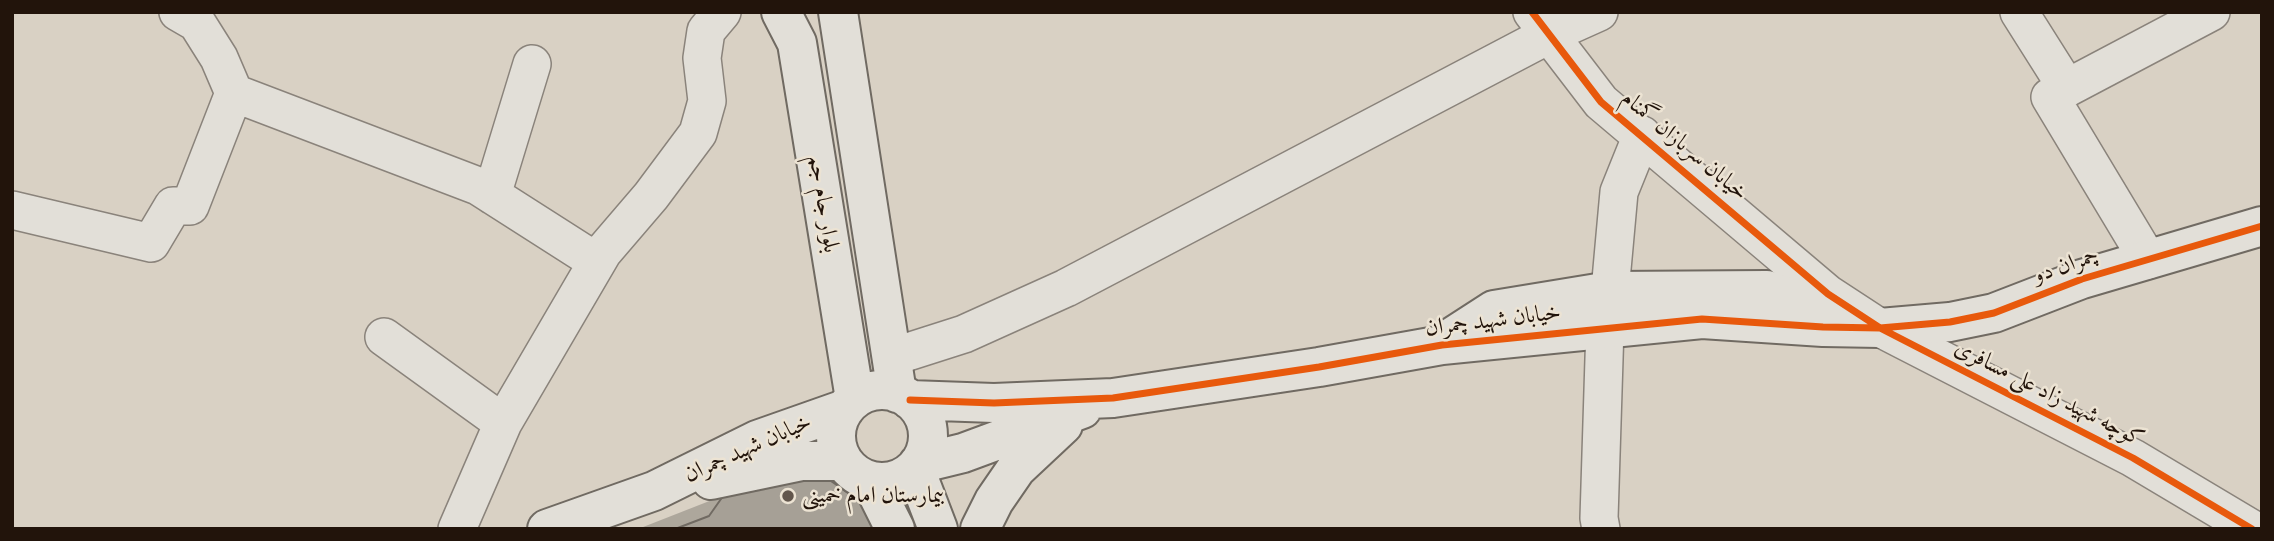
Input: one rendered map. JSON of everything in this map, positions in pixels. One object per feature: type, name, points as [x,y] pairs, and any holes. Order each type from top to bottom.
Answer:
[{"type":"street","points":[[12,210],[151,243],[173,206],[190,206],[234,93],[219,58],[197,23],[178,12]]},
{"type":"street","points":[[457,529],[503,423],[597,262],[698,133],[707,101],[702,58],[706,31],[722,12]]},
{"type":"street","name":"بلوار جام جم","points":[[781,12],[797,43],[850,404]]},
{"type":"street","name":"بلوار جام جم","points":[[838,12],[900,383]]},
{"type":"street","points":[[895,529],[836,433],[850,404],[868,392],[900,383],[964,334],[1066,288],[1541,23],[1599,12]]},
{"type":"street","points":[[2019,12],[2067,88]]},
{"type":"street","points":[[2148,260],[2050,97],[2211,12]]},
{"type":"street","name":"خیابان سربازان گمنام","points":[[1541,23],[1601,102],[1828,294]]},
{"type":"street","points":[[492,195],[532,64]]},
{"type":"street","points":[[234,93],[478,186],[597,262]]},
{"type":"street","points":[[1601,529],[1599,518],[1607,309],[1619,192],[1642,135]]},
{"type":"street","name":"چمران دو","points":[[1880,328],[1950,322],[1994,313],[2082,279],[2262,226]]},
{"type":"street","name":"کوچه شهید زاد علی مسافری","points":[[1828,294],[1880,328],[2133,458],[2252,529]]},
{"type":"street","name":"خیابان شهید چمران","points":[[1096,404],[1441,345],[1607,309],[1702,319],[1880,328]]},
{"type":"street","points":[[384,337],[503,423]]},
{"type":"street","points":[[900,383],[994,403],[1096,404]]},
{"type":"street","points":[[900,383],[927,426],[928,442],[917,466],[938,529]]},
{"type":"street","name":"خیابان شهید چمران","points":[[547,529],[654,491],[757,440],[850,404]]},
{"type":"street","points":[[857,471],[887,482],[902,478],[917,466],[963,453],[1096,404]]},
{"type":"street","points":[[980,529],[994,501],[1017,469],[1096,404]]},
{"type":"street","name":"خیابان شهید چمران","points":[[654,491],[813,459],[857,471]]},
{"type":"building","name":"بیمارستان امام خمینی","points":[[818,472],[864,504],[873,529],[675,529],[709,516],[728,489]]},
{"type":"cycle path","points":[[1532,12],[1601,102],[1828,294],[1880,328],[2133,458],[2252,529]]},
{"type":"cycle path","points":[[910,400],[994,403],[1113,398],[1319,367],[1442,345],[1702,319],[1880,328],[1950,322],[1994,313],[2082,279],[2262,226]]},
{"type":"place","name":"بیمارستان امام خمینی","points":[[788,496]]}]
